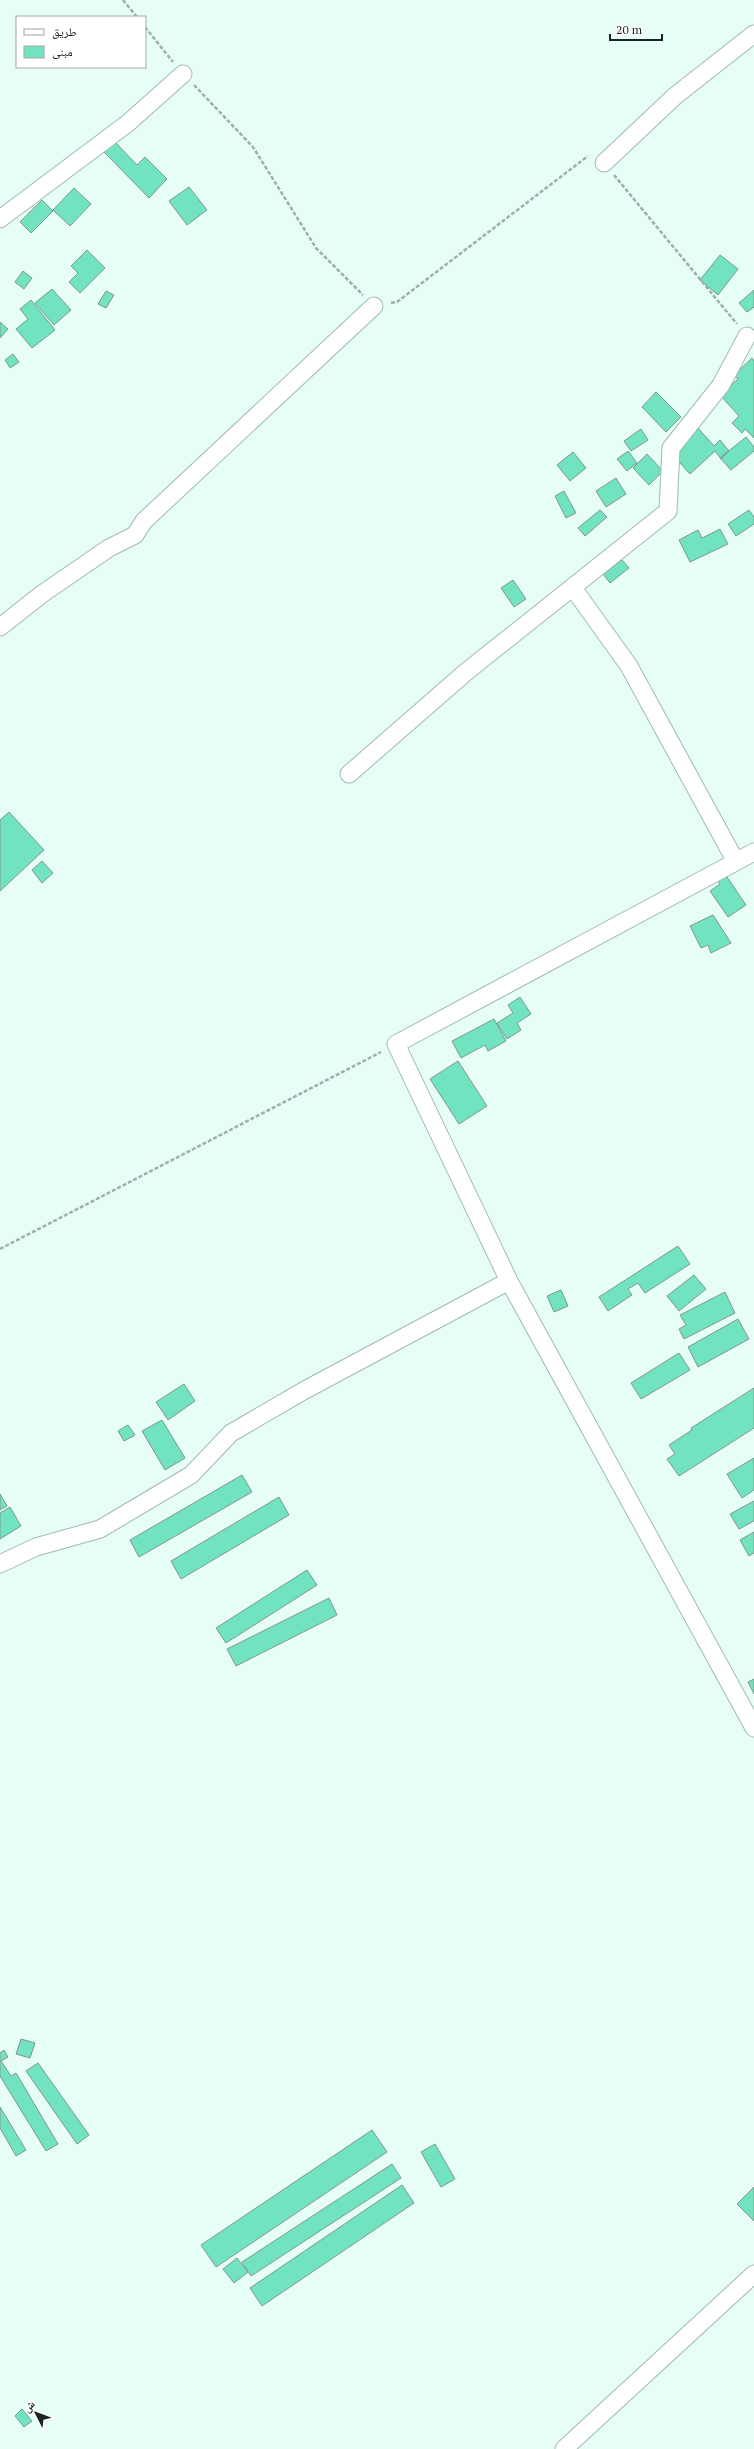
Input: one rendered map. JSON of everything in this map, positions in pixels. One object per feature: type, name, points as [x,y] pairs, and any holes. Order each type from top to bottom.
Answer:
[{"type":"street","points":[[604,163],[675,96],[754,34]]},
{"type":"street","points":[[0,219],[128,123],[184,74]]},
{"type":"street","points":[[0,627],[42,594],[109,548],[135,535],[144,521],[374,306]]},
{"type":"street","points":[[349,774],[466,672],[668,511],[671,448],[721,385],[747,336]]},
{"type":"street","points":[[573,588],[629,666],[736,862]]},
{"type":"street","points":[[754,852],[396,1044],[509,1281],[754,1728]]},
{"type":"street","points":[[0,1564],[36,1547],[100,1529],[192,1475],[231,1433],[305,1390],[509,1281]]},
{"type":"street","points":[[564,2449],[754,2274]]},
{"type":"path","points":[[123,0],[136,16]]},
{"type":"path","points":[[146,28],[184,74],[253,147],[316,248],[374,306],[397,302],[594,151],[747,336]]},
{"type":"path","points":[[0,1249],[396,1044]]},
{"type":"building","points":[[115,142],[137,165],[145,157],[167,179],[149,198],[104,152]]},
{"type":"building","points":[[189,187],[207,210],[187,225],[169,201]]},
{"type":"building","points":[[74,188],[91,204],[70,226],[53,210]]},
{"type":"building","points":[[42,200],[53,211],[31,233],[20,222]]},
{"type":"building","points":[[87,250],[105,268],[80,293],[69,282],[78,273],[71,266]]},
{"type":"building","points":[[720,255],[738,269],[718,295],[700,280]]},
{"type":"building","points":[[23,271],[32,278],[24,289],[15,282]]},
{"type":"building","points":[[52,289],[71,310],[54,325],[35,303]]},
{"type":"building","points":[[754,290],[754,307],[747,312],[739,303]]},
{"type":"building","points":[[106,291],[114,295],[106,308],[98,304]]},
{"type":"building","points":[[31,300],[55,330],[32,348],[16,329],[28,319],[20,309]]},
{"type":"building","points":[[0,322],[8,329],[0,338]]},
{"type":"building","points":[[13,354],[19,362],[10,368],[5,360]]},
{"type":"building","points":[[752,358],[754,361],[754,438],[745,429],[742,433],[732,423],[739,416],[720,395],[738,379],[734,375]]},
{"type":"building","points":[[656,392],[681,417],[666,432],[642,407]]},
{"type":"building","points":[[698,428],[714,446],[720,440],[729,451],[721,459],[715,451],[690,474],[671,453]]},
{"type":"building","points":[[641,429],[648,440],[631,451],[624,441]]},
{"type":"building","points":[[746,437],[754,447],[754,451],[731,470],[720,458]]},
{"type":"building","points":[[628,451],[637,463],[627,471],[617,459]]},
{"type":"building","points":[[573,452],[586,468],[570,481],[557,465]]},
{"type":"building","points":[[647,454],[663,471],[649,485],[633,468]]},
{"type":"building","points":[[616,478],[626,494],[606,507],[596,491]]},
{"type":"building","points":[[564,491],[576,513],[566,518],[555,496]]},
{"type":"building","points":[[600,510],[607,517],[585,536],[578,528]]},
{"type":"building","points":[[749,510],[754,517],[754,524],[736,536],[728,524]]},
{"type":"building","points":[[720,529],[728,544],[690,562],[679,540],[698,530],[702,538]]},
{"type":"building","points":[[622,560],[629,568],[610,583],[603,574]]},
{"type":"building","points":[[513,580],[526,599],[514,607],[501,588]]},
{"type":"building","points":[[9,812],[44,850],[0,891],[0,820]]},
{"type":"building","points":[[42,861],[53,873],[42,883],[32,870]]},
{"type":"building","points":[[723,871],[746,905],[728,917],[710,891],[720,884],[715,876]]},
{"type":"building","points":[[713,915],[731,943],[711,953],[708,945],[701,948],[690,926]]},
{"type":"building","points":[[520,997],[531,1014],[517,1023],[521,1030],[507,1039],[497,1023],[513,1013],[508,1005]]},
{"type":"building","points":[[494,1019],[506,1041],[488,1051],[485,1045],[461,1058],[452,1041]]},
{"type":"building","points":[[458,1061],[487,1106],[459,1124],[430,1079]]},
{"type":"building","points":[[678,1246],[690,1264],[645,1293],[638,1283],[628,1289],[632,1295],[608,1311],[599,1297]]},
{"type":"building","points":[[694,1275],[706,1289],[679,1311],[667,1296]]},
{"type":"building","points":[[561,1290],[568,1306],[554,1312],[547,1296]]},
{"type":"building","points":[[725,1292],[735,1313],[684,1339],[679,1329],[686,1325],[680,1315]]},
{"type":"building","points":[[738,1319],[749,1339],[698,1367],[688,1347]]},
{"type":"building","points":[[679,1353],[690,1370],[641,1399],[631,1383]]},
{"type":"building","points":[[184,1384],[195,1401],[168,1420],[156,1402]]},
{"type":"building","points":[[754,1388],[754,1428],[679,1476],[667,1459],[675,1454],[669,1445],[692,1430],[691,1428]]},
{"type":"building","points":[[162,1420],[185,1458],[165,1470],[142,1431]]},
{"type":"building","points":[[128,1425],[135,1435],[124,1441],[118,1431]]},
{"type":"building","points":[[754,1458],[754,1490],[742,1498],[727,1474]]},
{"type":"building","points":[[242,1475],[252,1492],[139,1557],[130,1540]]},
{"type":"building","points":[[0,1494],[7,1506],[0,1510]]},
{"type":"building","points":[[279,1497],[289,1515],[181,1579],[171,1561]]},
{"type":"building","points":[[754,1501],[754,1521],[739,1529],[730,1514]]},
{"type":"building","points":[[10,1507],[21,1526],[0,1539],[0,1513]]},
{"type":"building","points":[[754,1532],[754,1553],[749,1556],[740,1540]]},
{"type":"building","points":[[307,1570],[317,1585],[226,1643],[216,1628]]},
{"type":"building","points":[[329,1598],[337,1615],[236,1666],[227,1649]]},
{"type":"building","points":[[754,1679],[754,1694],[748,1682]]},
{"type":"building","points":[[21,2039],[35,2043],[30,2058],[16,2054]]},
{"type":"building","points":[[4,2050],[8,2057],[1,2061],[11,2076],[16,2073],[58,2144],[46,2151],[0,2076],[0,2053]]},
{"type":"building","points":[[38,2063],[89,2135],[77,2144],[26,2071]]},
{"type":"building","points":[[0,2107],[26,2150],[16,2156],[0,2128]]},
{"type":"building","points":[[372,2130],[387,2152],[216,2267],[201,2245]]},
{"type":"building","points":[[435,2144],[455,2179],[441,2187],[421,2152]]},
{"type":"building","points":[[392,2164],[401,2178],[251,2276],[242,2262]]},
{"type":"building","points":[[402,2185],[414,2203],[262,2306],[250,2288]]},
{"type":"building","points":[[754,2187],[754,2221],[737,2204]]},
{"type":"building","points":[[237,2258],[248,2272],[234,2283],[223,2269]]},
{"type":"building","points":[[22,2409],[32,2421],[24,2427],[15,2416]]}]
